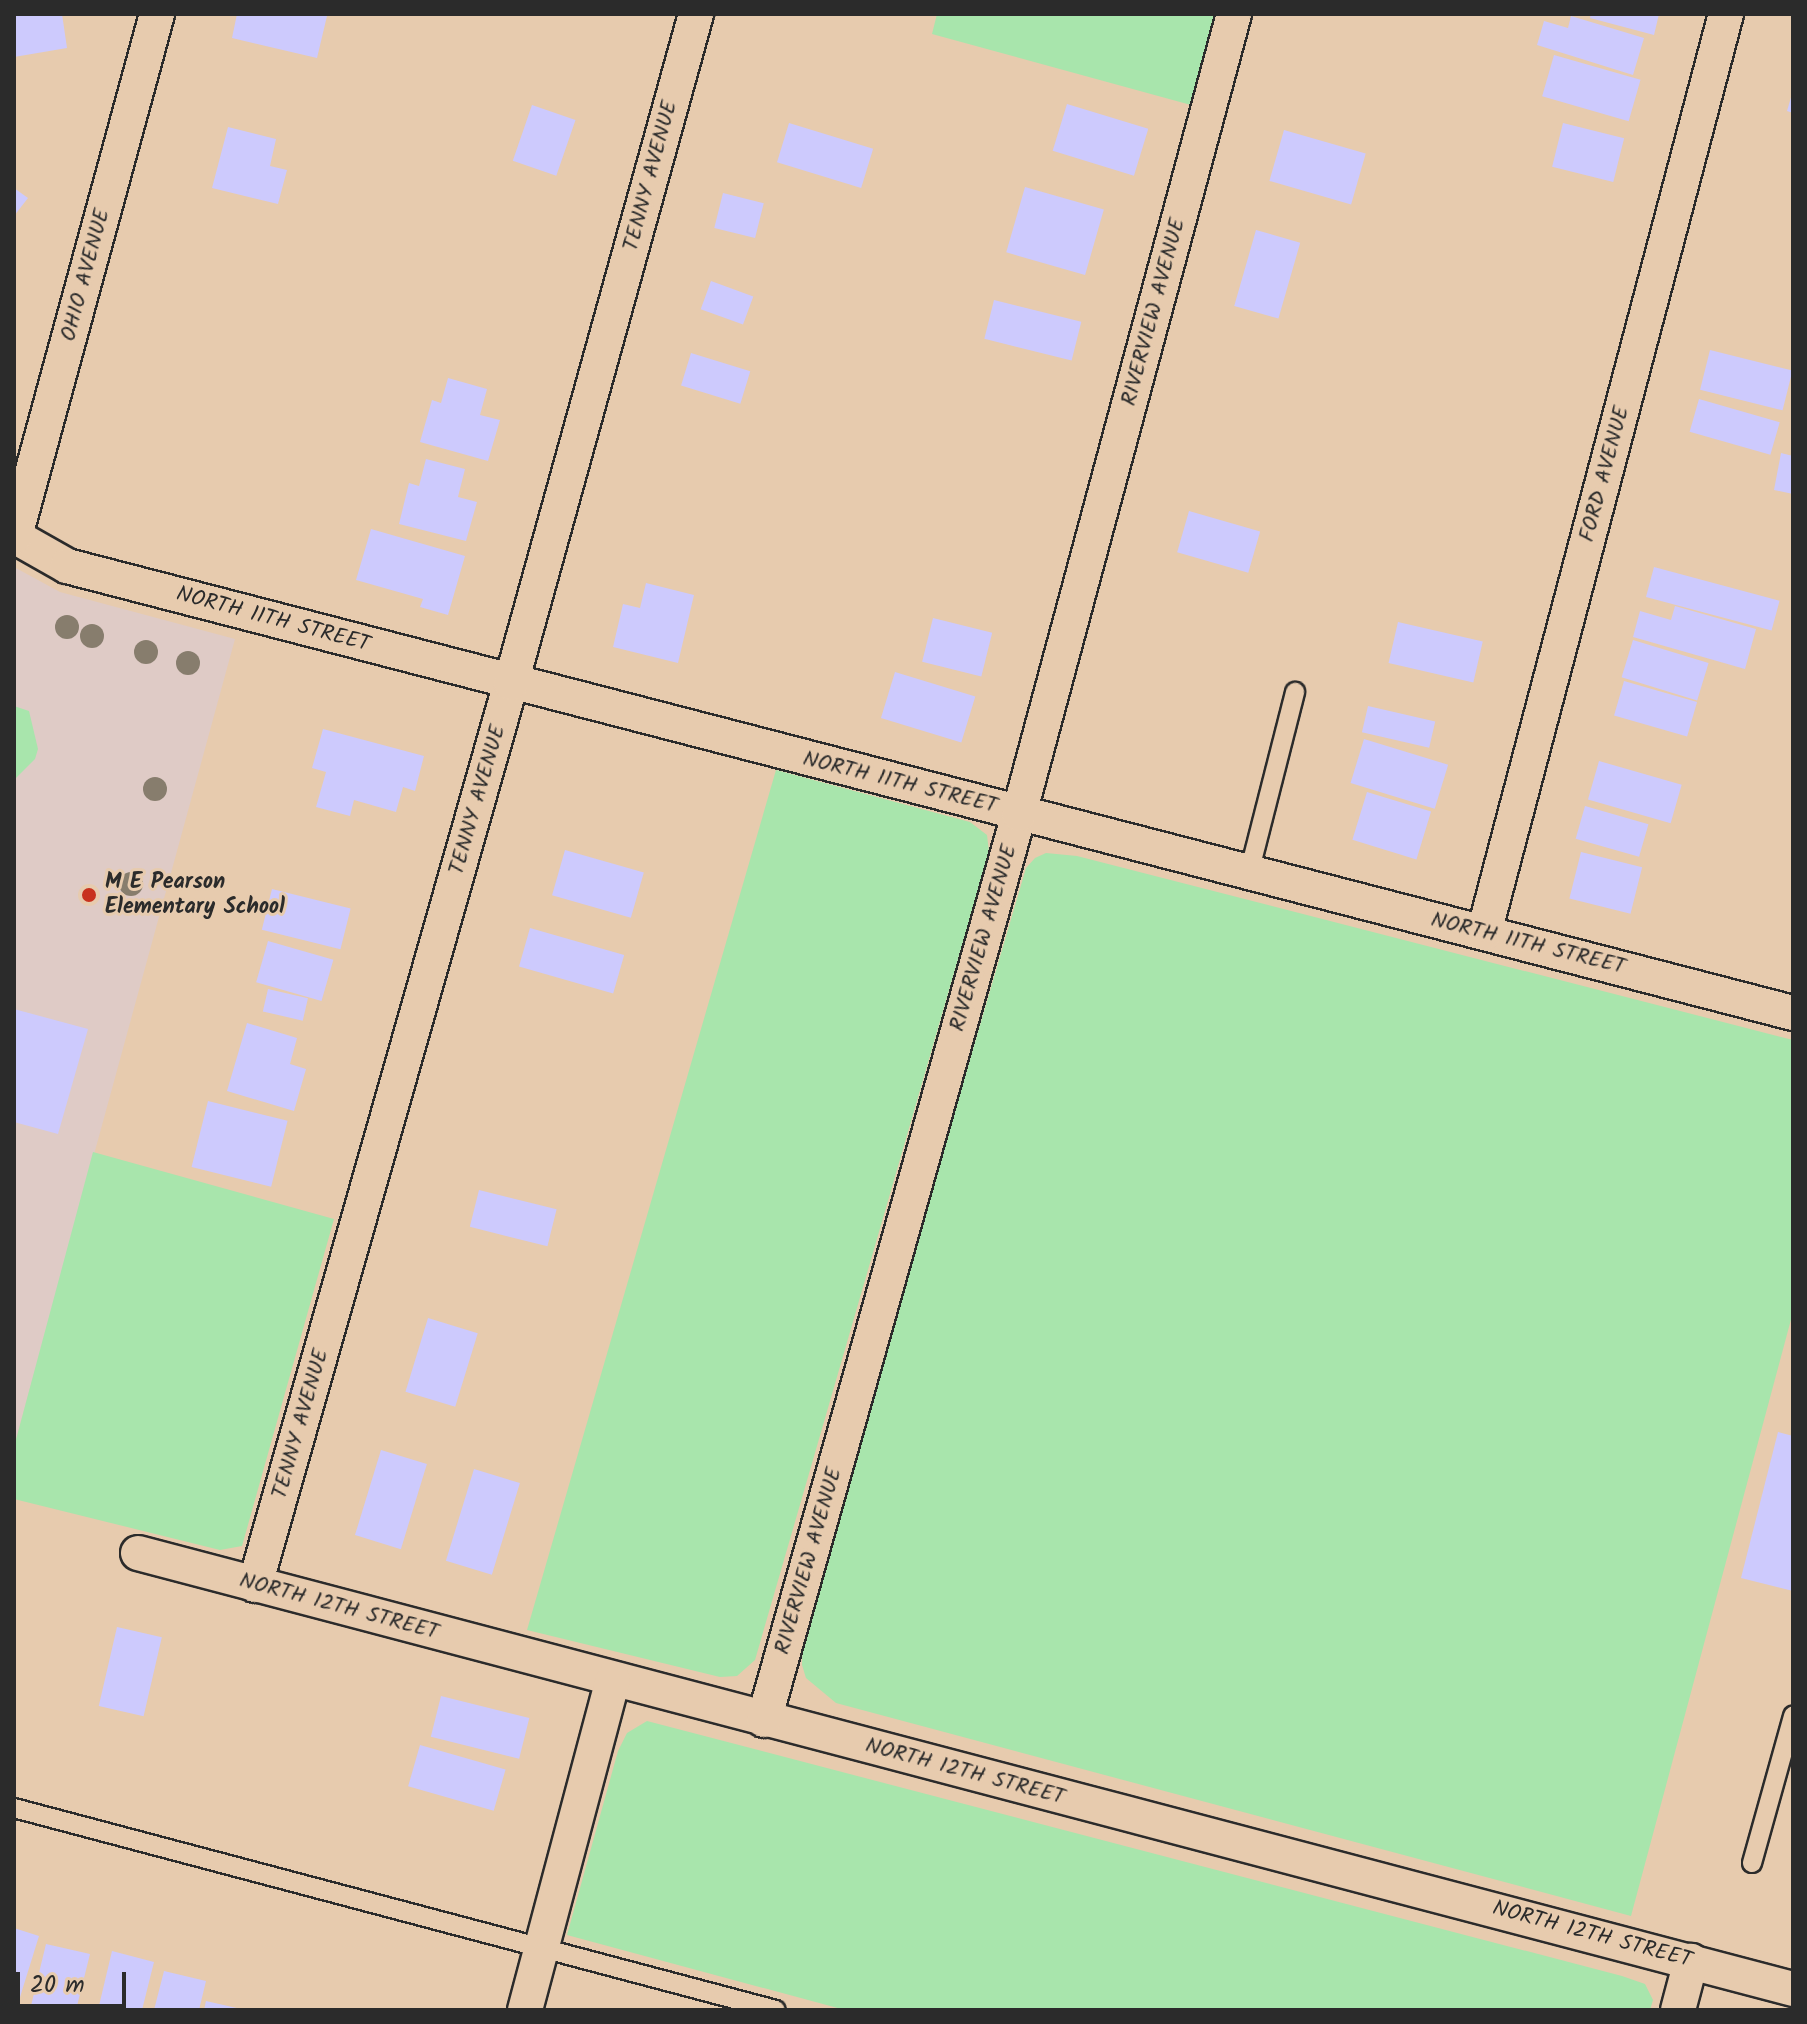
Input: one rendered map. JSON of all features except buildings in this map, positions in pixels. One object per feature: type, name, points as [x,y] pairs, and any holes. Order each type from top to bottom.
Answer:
[{"type":"street","name":"OHIO AVENUE","points":[[14,537],[157,14]]},
{"type":"street","name":"TENNY AVENUE","points":[[255,1585],[511,683],[696,14]]},
{"type":"street","name":"RIVERVIEW AVENUE","points":[[764,1720],[1019,814],[1234,14]]},
{"type":"street","name":"FORD AVENUE","points":[[1484,933],[1726,14]]},
{"type":"street","name":"NORTH 11TH STREET","points":[[14,537],[67,566],[1793,1013]]},
{"type":"street","name":"NORTH 12TH STREET","points":[[138,1553],[1793,1989]]},
{"type":"street","points":[[525,2010],[613,1680]]},
{"type":"street","points":[[1678,2010],[1691,1961]]},
{"type":"lane","points":[[1249,873],[1295,692]]},
{"type":"lane","points":[[1752,1863],[1793,1716]]},
{"type":"lane","points":[[14,1808],[776,2010]]},
{"type":"shaded area","name":"M E Pearson Elementary School","points":[[14,567],[60,592],[235,639],[14,1447]]},
{"type":"green space","points":[[937,14],[1215,14],[1191,105],[932,34]]},
{"type":"green space","points":[[14,706],[29,711],[38,749],[35,759],[14,780]]},
{"type":"green space","points":[[776,770],[970,822],[987,835],[989,852],[755,1660],[737,1676],[720,1677],[527,1630]]},
{"type":"green space","points":[[1046,853],[1077,856],[1793,1040],[1793,1312],[1631,1916],[836,1703],[806,1678],[802,1665],[803,1630],[1026,868],[1035,858]]},
{"type":"green space","points":[[93,1152],[334,1219],[242,1546],[220,1550],[14,1499],[14,1447]]},
{"type":"green space","points":[[647,1721],[1622,1976],[1645,1984],[1653,2000],[1650,2010],[845,2010],[567,1935],[618,1751],[627,1733]]},
{"type":"place","name":"M E Pearson Elementary School","points":[[89,895]]}]
